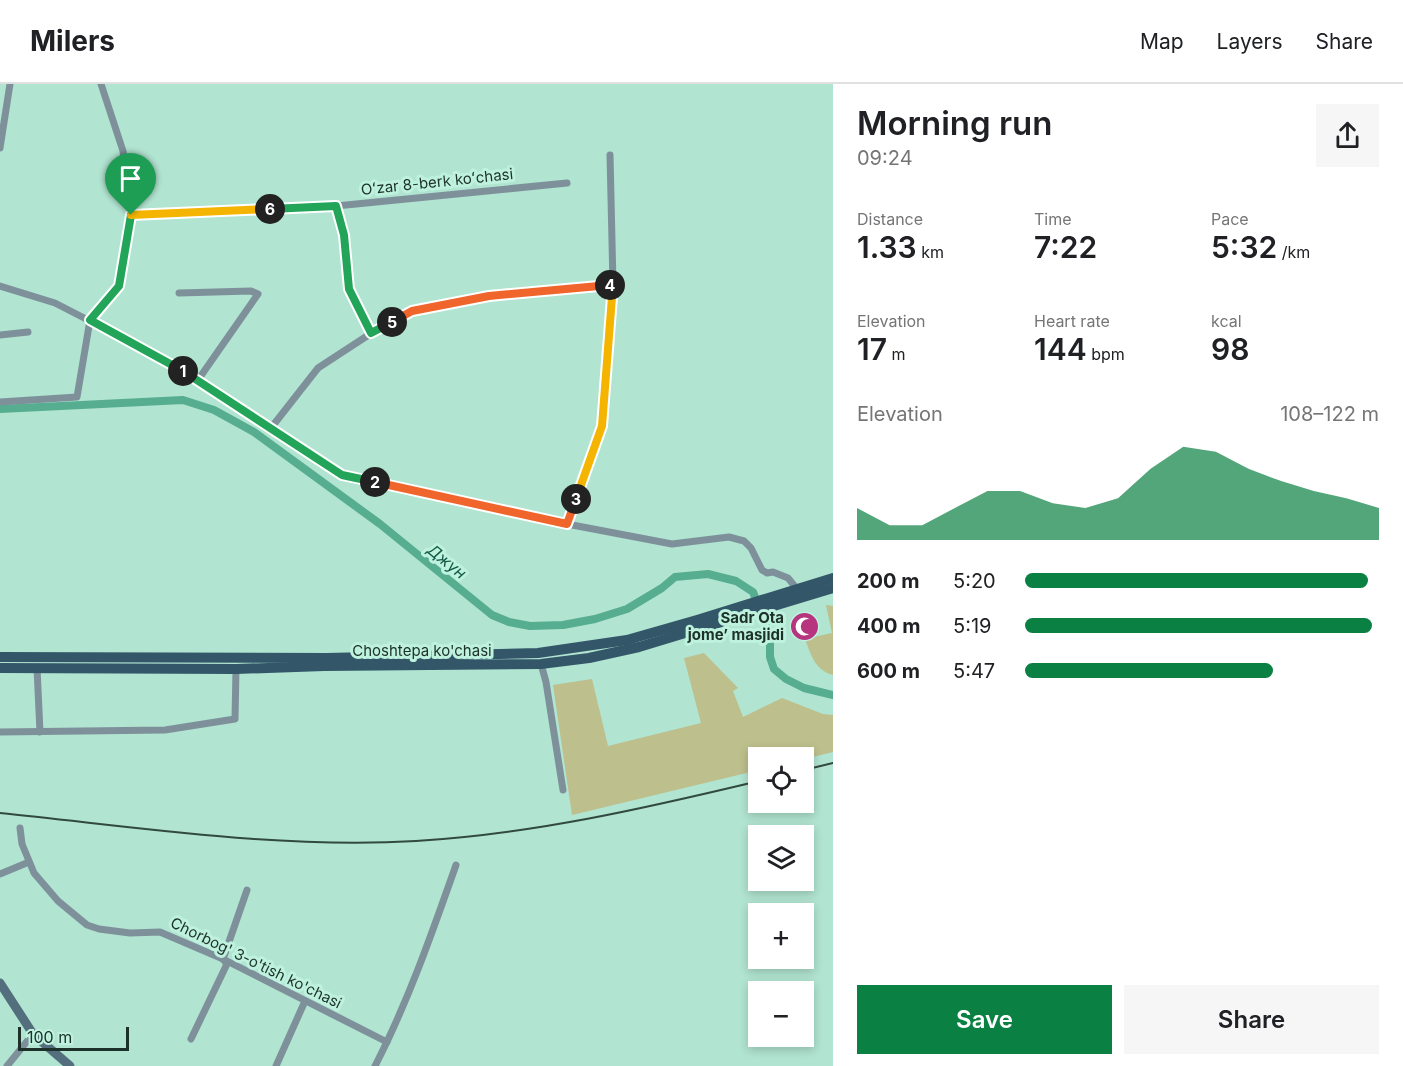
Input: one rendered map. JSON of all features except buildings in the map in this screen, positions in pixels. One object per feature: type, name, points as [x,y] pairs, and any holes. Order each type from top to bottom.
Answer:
[{"type":"main road","name":"Choshtepa ko'chasi","points":[[785,598],[797,589],[833,578]]},
{"type":"main road","name":"Choshtepa ko'chasi","points":[[0,657],[172,663],[236,669],[541,664],[612,653],[785,598],[833,588]]},
{"type":"main road","name":"Choshtepa ko'chasi","points":[[0,668],[522,655],[627,640],[731,615]]},
{"type":"main road","points":[[0,982],[33,1034],[70,1066]]},
{"type":"street","points":[[0,148],[10,84]]},
{"type":"street","points":[[0,402],[77,397],[90,320],[119,286],[131,215],[123,151],[101,84]]},
{"type":"street","points":[[567,524],[602,426],[613,284],[610,155]]},
{"type":"street","name":"Oʻzar 8-berk koʻchasi","points":[[131,215],[336,206],[567,183]]},
{"type":"street","points":[[336,206],[344,235],[349,289],[371,333]]},
{"type":"street","points":[[271,428],[318,368],[371,333],[412,311],[489,296],[613,284]]},
{"type":"street","points":[[0,286],[39,297],[90,320],[198,380],[342,475],[567,524],[672,544],[729,537],[744,541],[751,548],[762,570],[788,578],[797,589]]},
{"type":"street","points":[[178,293],[251,291],[258,294],[198,380]]},
{"type":"street","points":[[0,335],[28,332]]},
{"type":"street","points":[[541,664],[546,682],[563,790]]},
{"type":"street","points":[[37,668],[40,732]]},
{"type":"street","points":[[0,732],[165,730],[235,719],[236,669]]},
{"type":"street","name":"Chorbog' 3-o'tish ko'chasi","points":[[20,828],[22,844],[34,873],[45,888],[87,925],[130,933],[160,932],[223,959],[387,1042]]},
{"type":"street","points":[[0,874],[29,862]]},
{"type":"street","points":[[375,1066],[387,1042],[456,865]]},
{"type":"street","points":[[191,1039],[227,964],[223,959],[247,890]]},
{"type":"street","points":[[276,1066],[305,1001]]},
{"type":"street","points":[[7,1066],[33,1034]]},
{"type":"green space","points":[[826,605],[833,606],[833,675],[818,666],[805,639],[832,633]]},
{"type":"green space","points":[[704,653],[738,688],[733,691],[743,717],[782,698],[823,714],[833,715],[833,752],[814,757],[814,747],[748,747],[748,773],[572,815],[553,685],[592,679],[608,746],[701,723],[684,658]]},
{"type":"waterway","name":"Джун","points":[[0,409],[183,400],[214,410],[254,432],[380,524],[492,615],[509,622],[530,626],[563,625],[595,619],[627,609],[662,588],[675,577],[708,574],[736,581],[753,592],[770,636],[770,657],[774,669],[786,679],[804,688],[833,695]]},
{"type":"railway","points":[[814,768],[833,763]]},
{"type":"railway","points":[[0,813],[260,839],[364,843],[416,841],[460,838],[546,826],[632,810],[748,784]]},
{"type":"place","name":"Sadr Ota jome’ masjidi","points":[[805,627]]},
{"type":"route","points":[[336,206],[344,235],[349,289],[371,333],[412,311],[489,296],[613,284],[602,426],[567,524],[342,475],[198,380],[90,320],[119,286],[131,215],[336,206]]}]
